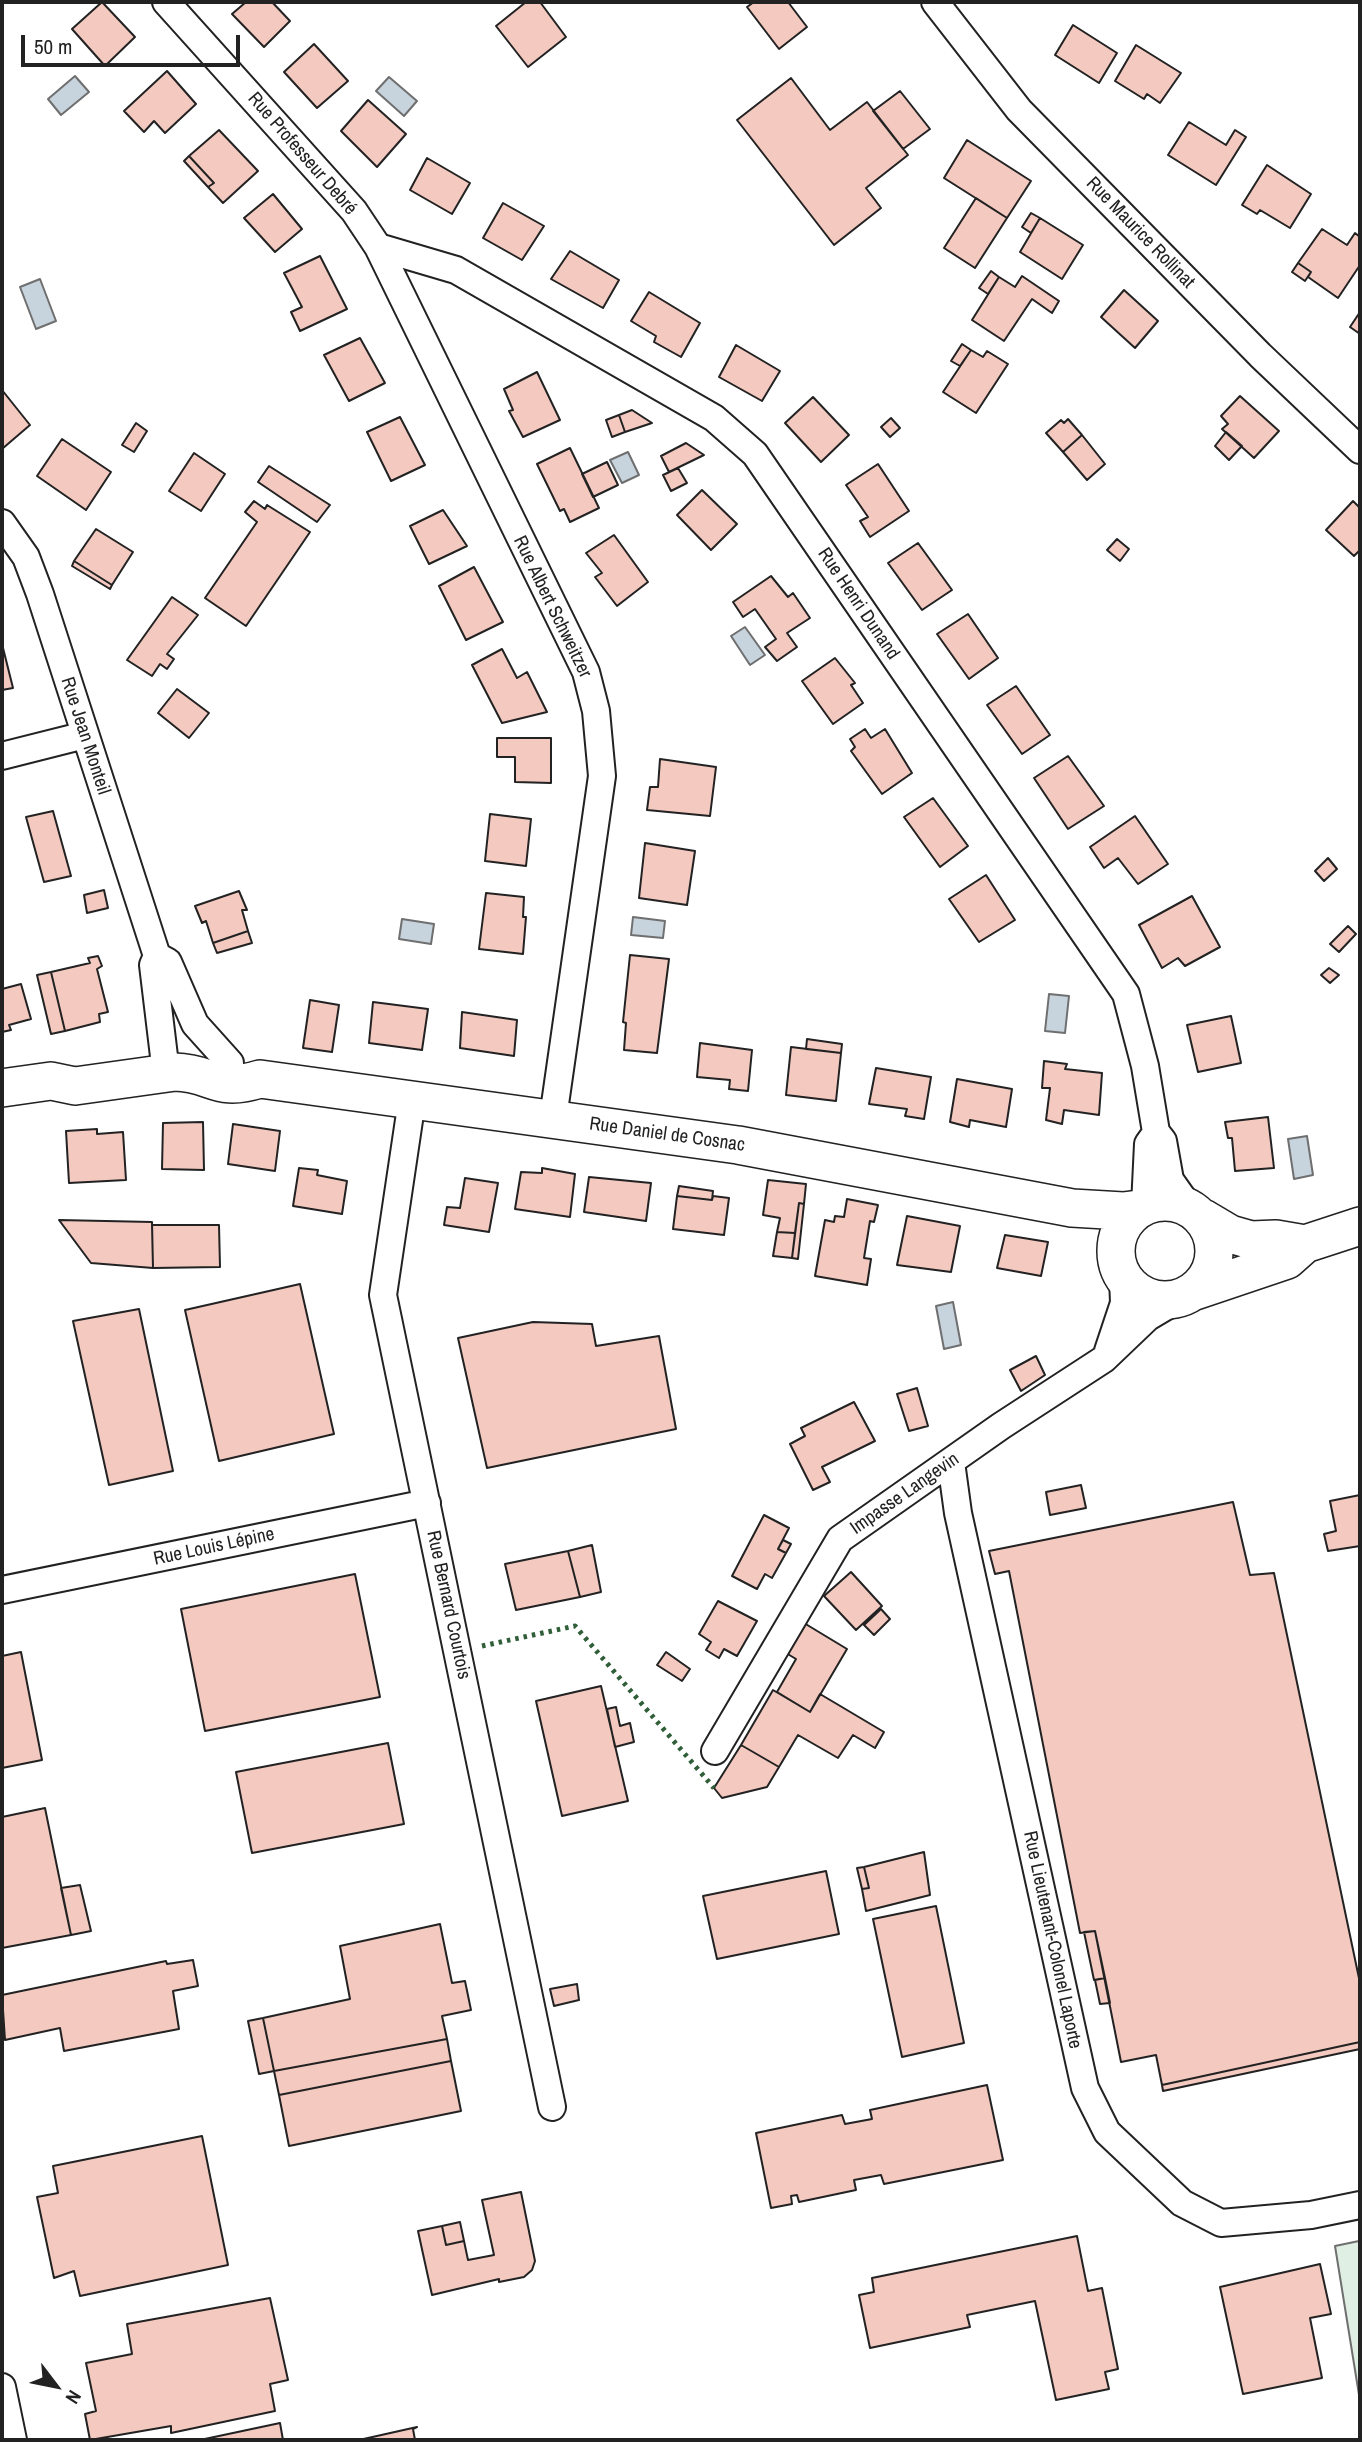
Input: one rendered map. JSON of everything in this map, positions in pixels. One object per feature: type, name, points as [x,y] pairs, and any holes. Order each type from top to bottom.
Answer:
[{"type":"street","name":"Rue Professeur Debré","points":[[166,2],[354,211],[378,247]]},
{"type":"street","name":"Rue Maurice Rollinat","points":[[935,2],[1019,110],[1260,355],[1360,450]]},
{"type":"street","name":"Rue Albert Schweitzer","points":[[378,247],[580,661],[596,710],[602,776],[553,1118]]},
{"type":"street","name":"Rue Henri Dunand","points":[[378,247],[456,270],[714,418],[755,454],[1126,994],[1145,1066],[1156,1132],[1163,1141],[1170,1180],[1196,1212]]},
{"type":"street","name":"Rue Jean Monteil","points":[[2,523],[26,557],[156,956],[153,965],[165,1061]]},
{"type":"street","points":[[2,756],[85,735]]},
{"type":"street","name":"Rue Jean Monteil","points":[[156,956],[168,962],[195,1024],[245,1071]]},
{"type":"street","name":"Rue Daniel de Cosnac","points":[[2,1088],[51,1081],[71,1068],[103,1064],[140,1052],[209,1081],[235,1087],[245,1071],[412,1100],[738,1145],[1072,1208],[1123,1211],[1142,1208]]},
{"type":"street","name":"Rue Bernard Courtois","points":[[412,1100],[383,1295],[552,2107]]},
{"type":"street","name":"Rue Henri Dunand","points":[[1142,1208],[1148,1144],[1156,1132]]},
{"type":"street","points":[[1104,1359],[1117,1329],[1124,1303],[1116,1245],[1121,1228],[1142,1208],[1172,1202],[1196,1212],[1230,1234],[1251,1240],[1276,1239],[1305,1244]]},
{"type":"street","points":[[1072,1208],[1095,1231],[1120,1270],[1146,1297],[1163,1301],[1287,1260],[1305,1244],[1360,1226]]},
{"type":"street","points":[[1187,1295],[1207,1278],[1214,1262],[1211,1233],[1196,1212]]},
{"type":"street","name":"Impasse Langevin","points":[[715,1751],[840,1539],[1001,1426],[1104,1359],[1148,1317],[1187,1295]]},
{"type":"street","name":"Rue Lieutenant-Colonel Laporte","points":[[951,1462],[958,1513],[1084,2088],[1107,2132],[1182,2203],[1221,2223],[1311,2215],[1360,2205]]},
{"type":"street","name":"Rue Louis Lépine","points":[[2,1590],[427,1503]]},
{"type":"street","points":[[2,2388],[13,2440]]},
{"type":"green space","points":[[1359,2241],[1360,2250],[1360,2401],[1335,2246]]},
{"type":"shaded area","points":[[75,76],[89,92],[61,115],[48,99]]},
{"type":"shaded area","points":[[389,77],[417,101],[404,116],[376,91]]},
{"type":"shaded area","points":[[40,279],[56,321],[36,329],[20,287]]},
{"type":"shaded area","points":[[628,452],[639,475],[622,483],[610,460]]},
{"type":"shaded area","points":[[745,627],[765,655],[750,665],[731,636]]},
{"type":"shaded area","points":[[633,917],[665,921],[663,938],[631,935]]},
{"type":"shaded area","points":[[402,919],[434,924],[431,944],[399,939]]},
{"type":"shaded area","points":[[1049,994],[1069,996],[1065,1033],[1045,1031]]},
{"type":"shaded area","points":[[1307,1136],[1313,1175],[1294,1179],[1288,1139]]},
{"type":"shaded area","points":[[953,1302],[961,1345],[944,1349],[936,1306]]},
{"type":"building","points":[[102,2],[135,37],[105,66],[72,29]]},
{"type":"building","points":[[246,2],[272,2],[290,21],[264,47],[232,14]]},
{"type":"building","points":[[526,2],[540,2],[566,37],[528,67],[496,26]]},
{"type":"building","points":[[754,2],[788,2],[807,27],[779,49],[747,7]]},
{"type":"building","points":[[1073,25],[1117,53],[1099,83],[1055,55]]},
{"type":"building","points":[[314,44],[348,81],[317,108],[284,72]]},
{"type":"building","points":[[1136,45],[1181,73],[1160,103],[1147,94],[1144,99],[1115,81]]},
{"type":"building","points":[[167,71],[196,104],[165,133],[154,121],[144,132],[124,111]]},
{"type":"building","points":[[791,78],[830,130],[867,102],[908,155],[866,188],[881,208],[834,245],[737,120]]},
{"type":"building","points":[[900,91],[930,129],[903,149],[873,111]]},
{"type":"building","points":[[368,100],[406,134],[377,167],[341,131]]},
{"type":"building","points":[[1189,122],[1226,145],[1235,130],[1246,137],[1216,185],[1168,155]]},
{"type":"building","points":[[219,130],[258,171],[223,203],[208,187],[214,183],[189,156]]},
{"type":"building","points":[[967,140],[1031,181],[1007,218],[944,178]]},
{"type":"building","points":[[189,156],[214,183],[208,187],[184,161]]},
{"type":"building","points":[[427,158],[470,183],[452,214],[410,190]]},
{"type":"building","points":[[1267,165],[1311,194],[1290,228],[1260,210],[1257,214],[1242,205]]},
{"type":"building","points":[[273,194],[302,229],[275,252],[244,218]]},
{"type":"building","points":[[976,198],[1007,218],[975,268],[944,248]]},
{"type":"building","points":[[503,203],[544,226],[522,260],[483,238]]},
{"type":"building","points":[[1031,213],[1040,218],[1031,233],[1022,227]]},
{"type":"building","points":[[1040,218],[1083,245],[1062,279],[1020,252]]},
{"type":"building","points":[[1322,229],[1347,245],[1355,233],[1360,237],[1360,265],[1338,298],[1308,277],[1311,272],[1298,263]]},
{"type":"building","points":[[570,251],[619,280],[603,308],[551,279]]},
{"type":"building","points":[[320,256],[347,309],[300,331],[291,312],[302,307],[284,273]]},
{"type":"building","points":[[1298,263],[1311,272],[1305,281],[1292,272]]},
{"type":"building","points":[[991,271],[999,277],[988,294],[979,288]]},
{"type":"building","points":[[1022,276],[1059,301],[1052,313],[1032,299],[1004,341],[972,320],[999,277],[1015,287]]},
{"type":"building","points":[[1124,290],[1158,321],[1135,348],[1101,317]]},
{"type":"building","points":[[649,292],[700,323],[681,357],[654,342],[656,336],[631,321]]},
{"type":"building","points":[[1360,312],[1360,334],[1350,327]]},
{"type":"building","points":[[360,338],[385,383],[349,401],[324,355]]},
{"type":"building","points":[[962,344],[971,350],[960,366],[951,361]]},
{"type":"building","points":[[736,345],[780,371],[762,401],[719,377]]},
{"type":"building","points":[[971,350],[983,357],[987,351],[1008,364],[976,413],[943,392]]},
{"type":"building","points":[[537,372],[560,420],[523,437],[509,411],[513,410],[504,389]]},
{"type":"building","points":[[2,390],[30,425],[2,449]]},
{"type":"building","points":[[1240,396],[1279,431],[1254,458],[1222,429],[1228,424],[1221,416]]},
{"type":"building","points":[[813,397],[849,435],[821,462],[785,423]]},
{"type":"building","points":[[632,410],[652,423],[625,432],[619,415]]},
{"type":"building","points":[[619,415],[625,432],[612,437],[606,420]]},
{"type":"building","points":[[400,417],[425,465],[391,481],[367,432]]},
{"type":"building","points":[[891,418],[900,428],[890,437],[881,427]]},
{"type":"building","points":[[1068,419],[1082,435],[1063,452],[1046,433],[1061,420],[1064,423]]},
{"type":"building","points":[[136,423],[147,431],[134,452],[122,445]]},
{"type":"building","points":[[1226,432],[1242,446],[1229,460],[1215,446]]},
{"type":"building","points":[[1082,435],[1105,464],[1087,480],[1063,452]]},
{"type":"building","points":[[62,439],[111,472],[86,510],[37,476]]},
{"type":"building","points":[[686,443],[704,455],[669,472],[661,456]]},
{"type":"building","points":[[570,448],[599,508],[570,522],[564,509],[560,511],[537,464]]},
{"type":"building","points":[[194,453],[225,474],[201,511],[169,491]]},
{"type":"building","points":[[607,462],[618,485],[593,497],[582,474]]},
{"type":"building","points":[[878,464],[909,511],[870,537],[860,521],[868,517],[846,485]]},
{"type":"building","points":[[269,466],[330,505],[317,522],[258,482]]},
{"type":"building","points":[[678,468],[687,483],[671,491],[663,475]]},
{"type":"building","points":[[702,490],[737,524],[711,550],[677,515]]},
{"type":"building","points":[[254,501],[265,509],[267,505],[310,532],[246,626],[205,598],[257,522],[245,512]]},
{"type":"building","points":[[1353,501],[1360,508],[1360,550],[1354,556],[1326,530]]},
{"type":"building","points":[[443,510],[467,546],[429,564],[410,526]]},
{"type":"building","points":[[96,529],[133,552],[112,585],[74,561]]},
{"type":"building","points":[[614,535],[648,582],[617,606],[595,577],[602,573],[586,553]]},
{"type":"building","points":[[1117,539],[1129,549],[1120,561],[1107,550]]},
{"type":"building","points":[[918,543],[952,590],[922,610],[888,563]]},
{"type":"building","points":[[74,561],[112,585],[110,589],[72,566]]},
{"type":"building","points":[[474,567],[503,622],[466,640],[439,586]]},
{"type":"building","points":[[771,576],[788,597],[793,593],[810,618],[787,633],[797,647],[777,661],[765,647],[776,639],[755,609],[743,617],[733,602]]},
{"type":"building","points":[[172,597],[198,615],[167,654],[174,659],[167,669],[160,664],[152,676],[127,660]]},
{"type":"building","points":[[968,614],[998,658],[969,679],[937,634]]},
{"type":"building","points":[[2,644],[13,688],[2,690]]},
{"type":"building","points":[[502,649],[517,678],[527,672],[547,712],[502,723],[472,665]]},
{"type":"building","points":[[835,658],[855,683],[851,685],[863,703],[833,724],[802,681]]},
{"type":"building","points":[[1016,686],[1050,735],[1022,754],[987,705]]},
{"type":"building","points":[[177,689],[209,713],[189,738],[158,713]]},
{"type":"building","points":[[865,729],[871,738],[885,729],[912,773],[882,794],[851,751],[855,747],[850,739]]},
{"type":"building","points":[[497,738],[551,738],[551,783],[515,782],[515,757],[497,757]]},
{"type":"building","points":[[1068,756],[1104,806],[1068,829],[1034,778]]},
{"type":"building","points":[[660,759],[716,767],[710,816],[647,810],[650,787],[658,787]]},
{"type":"building","points":[[933,798],[968,846],[940,867],[904,817]]},
{"type":"building","points":[[53,811],[71,876],[44,882],[26,817]]},
{"type":"building","points":[[490,814],[531,819],[526,866],[485,861]]},
{"type":"building","points":[[1135,816],[1168,864],[1138,884],[1118,858],[1104,868],[1090,847]]},
{"type":"building","points":[[645,843],[695,851],[687,905],[639,898]]},
{"type":"building","points":[[1328,858],[1337,869],[1324,881],[1315,871]]},
{"type":"building","points":[[986,875],[1015,920],[979,942],[949,899]]},
{"type":"building","points":[[104,890],[108,908],[87,913],[84,895]]},
{"type":"building","points":[[239,891],[247,910],[242,910],[248,931],[213,943],[206,921],[202,923],[195,906]]},
{"type":"building","points":[[486,893],[524,897],[523,917],[526,917],[523,954],[479,949]]},
{"type":"building","points":[[1192,896],[1220,947],[1185,966],[1178,958],[1162,968],[1139,925]]},
{"type":"building","points":[[1348,926],[1356,934],[1339,952],[1330,944]]},
{"type":"building","points":[[248,931],[252,943],[217,953],[213,943]]},
{"type":"building","points":[[630,955],[669,959],[657,1053],[624,1050],[626,1023],[623,1022]]},
{"type":"building","points":[[98,956],[102,966],[97,969],[108,1012],[99,1014],[100,1022],[65,1031],[51,972],[90,963],[88,958]]},
{"type":"building","points":[[1329,968],[1339,975],[1330,983],[1321,975]]},
{"type":"building","points":[[51,972],[65,1031],[51,1034],[37,975]]},
{"type":"building","points":[[21,984],[31,1019],[9,1025],[11,1030],[2,1032],[2,989]]},
{"type":"building","points":[[310,1000],[339,1005],[332,1052],[303,1048]]},
{"type":"building","points":[[373,1002],[428,1009],[422,1050],[369,1043]]},
{"type":"building","points":[[462,1012],[517,1020],[514,1056],[460,1048]]},
{"type":"building","points":[[1231,1016],[1241,1063],[1198,1072],[1187,1025]]},
{"type":"building","points":[[807,1039],[842,1044],[841,1053],[806,1049]]},
{"type":"building","points":[[700,1043],[752,1050],[748,1091],[729,1089],[730,1080],[697,1077]]},
{"type":"building","points":[[791,1047],[841,1053],[836,1101],[786,1095]]},
{"type":"building","points":[[1044,1061],[1067,1064],[1065,1069],[1102,1073],[1099,1115],[1064,1110],[1062,1124],[1046,1120],[1050,1088],[1042,1088]]},
{"type":"building","points":[[876,1068],[931,1077],[924,1119],[905,1116],[907,1109],[869,1104]]},
{"type":"building","points":[[957,1079],[1012,1089],[1006,1127],[970,1120],[969,1127],[950,1122]]},
{"type":"building","points":[[1268,1117],[1274,1168],[1235,1171],[1232,1138],[1228,1138],[1225,1122]]},
{"type":"building","points":[[203,1122],[204,1170],[162,1169],[163,1123]]},
{"type":"building","points":[[233,1124],[280,1131],[275,1171],[228,1164]]},
{"type":"building","points":[[97,1129],[97,1134],[123,1132],[126,1180],[69,1183],[66,1131]]},
{"type":"building","points":[[299,1168],[318,1170],[317,1175],[347,1181],[342,1214],[293,1206]]},
{"type":"building","points":[[542,1168],[575,1174],[570,1217],[515,1209],[521,1172],[542,1173]]},
{"type":"building","points":[[589,1177],[651,1183],[646,1221],[584,1212]]},
{"type":"building","points":[[465,1178],[498,1183],[489,1232],[444,1225],[447,1207],[460,1208]]},
{"type":"building","points":[[768,1180],[806,1184],[804,1204],[799,1203],[795,1233],[777,1232],[780,1218],[763,1215]]},
{"type":"building","points":[[679,1186],[713,1191],[712,1200],[677,1196]]},
{"type":"building","points":[[677,1196],[712,1200],[713,1196],[729,1198],[724,1235],[673,1229]]},
{"type":"building","points":[[847,1199],[878,1205],[874,1222],[870,1221],[864,1258],[871,1259],[867,1285],[815,1276],[825,1220],[834,1222],[835,1216],[844,1217]]},
{"type":"building","points":[[799,1203],[804,1204],[798,1259],[792,1258]]},
{"type":"building","points":[[907,1216],[960,1226],[951,1272],[897,1265]]},
{"type":"building","points":[[59,1220],[152,1222],[153,1268],[91,1263]]},
{"type":"building","points":[[152,1225],[219,1225],[220,1267],[153,1268]]},
{"type":"building","points":[[777,1232],[795,1233],[792,1258],[773,1256]]},
{"type":"building","points":[[1005,1235],[1048,1242],[1041,1276],[997,1268]]},
{"type":"building","points":[[300,1284],[334,1434],[219,1461],[185,1310]]},
{"type":"building","points":[[139,1309],[173,1471],[109,1485],[73,1321]]},
{"type":"building","points":[[533,1322],[592,1324],[596,1346],[659,1336],[676,1429],[487,1468],[458,1338]]},
{"type":"building","points":[[1036,1356],[1045,1375],[1021,1391],[1010,1370]]},
{"type":"building","points":[[917,1388],[928,1426],[909,1431],[897,1394]]},
{"type":"building","points":[[854,1402],[875,1441],[822,1467],[830,1482],[813,1490],[790,1444],[805,1436],[801,1428]]},
{"type":"building","points":[[1081,1485],[1086,1508],[1050,1515],[1046,1492]]},
{"type":"building","points":[[1360,1495],[1360,1546],[1328,1551],[1324,1534],[1336,1531],[1330,1501]]},
{"type":"building","points":[[1233,1502],[1250,1575],[1274,1573],[1360,1983],[1360,2042],[1162,2085],[1156,2055],[1121,2062],[1095,1931],[1080,1933],[1009,1571],[995,1574],[989,1551]]},
{"type":"building","points":[[764,1515],[789,1528],[778,1549],[786,1553],[772,1578],[765,1574],[757,1589],[732,1576]]},
{"type":"building","points":[[783,1540],[791,1544],[786,1553],[778,1549]]},
{"type":"building","points":[[592,1545],[601,1592],[580,1597],[568,1551]]},
{"type":"building","points":[[568,1551],[580,1597],[516,1610],[505,1564]]},
{"type":"building","points":[[851,1572],[882,1606],[856,1630],[824,1596]]},
{"type":"building","points":[[355,1574],[380,1697],[205,1731],[181,1609]]},
{"type":"building","points":[[718,1601],[757,1621],[737,1656],[724,1649],[719,1658],[706,1650],[711,1642],[699,1634]]},
{"type":"building","points":[[881,1609],[890,1619],[874,1635],[864,1625]]},
{"type":"building","points":[[804,1623],[847,1649],[810,1712],[777,1692],[796,1659],[786,1653]]},
{"type":"building","points":[[21,1652],[42,1760],[2,1768],[2,1656]]},
{"type":"building","points":[[666,1652],[690,1669],[682,1681],[657,1665]]},
{"type":"building","points":[[601,1686],[628,1801],[562,1816],[536,1701]]},
{"type":"building","points":[[773,1690],[810,1712],[820,1694],[884,1732],[875,1748],[853,1735],[838,1758],[798,1735],[779,1767],[741,1745]]},
{"type":"building","points":[[616,1707],[620,1726],[630,1723],[634,1742],[615,1747],[607,1709]]},
{"type":"building","points":[[388,1743],[404,1824],[252,1853],[236,1772]]},
{"type":"building","points":[[741,1745],[779,1767],[767,1787],[722,1798],[714,1788]]},
{"type":"building","points":[[45,1808],[71,1935],[2,1948],[2,1817]]},
{"type":"building","points":[[924,1852],[930,1895],[866,1911],[862,1889],[869,1888],[864,1867]]},
{"type":"building","points":[[864,1867],[869,1888],[862,1889],[857,1868]]},
{"type":"building","points":[[826,1871],[839,1934],[717,1959],[703,1896]]},
{"type":"building","points":[[80,1885],[91,1931],[71,1935],[61,1888]]},
{"type":"building","points":[[936,1906],[964,2043],[902,2057],[873,1919]]},
{"type":"building","points":[[440,1924],[452,1983],[465,1981],[471,2010],[442,2016],[447,2039],[274,2071],[263,2018],[350,1999],[340,1946]]},
{"type":"building","points":[[1095,1931],[1105,1978],[1094,1980],[1084,1932]]},
{"type":"building","points":[[193,1960],[198,1986],[173,1991],[179,2029],[64,2051],[60,2028],[5,2040],[2,1995],[166,1961],[167,1964]]},
{"type":"building","points":[[1105,1978],[1110,2003],[1100,2004],[1095,1980]]},
{"type":"building","points":[[577,1984],[579,2000],[554,2006],[550,1989]]},
{"type":"building","points":[[263,2018],[274,2071],[259,2074],[248,2021]]},
{"type":"building","points":[[447,2039],[451,2061],[279,2095],[274,2071]]},
{"type":"building","points":[[1360,2042],[1360,2049],[1163,2091],[1162,2085]]},
{"type":"building","points":[[451,2061],[461,2111],[289,2146],[279,2095]]},
{"type":"building","points":[[987,2085],[1003,2160],[884,2184],[881,2175],[854,2180],[856,2190],[799,2202],[797,2195],[791,2196],[792,2204],[771,2208],[756,2133],[842,2115],[845,2124],[872,2119],[870,2110]]},
{"type":"building","points":[[202,2136],[228,2265],[80,2296],[74,2271],[54,2278],[37,2197],[58,2193],[53,2166]]},
{"type":"building","points":[[521,2192],[535,2261],[532,2270],[524,2277],[499,2282],[499,2279],[432,2295],[418,2231],[442,2226],[446,2245],[464,2241],[468,2260],[494,2255],[482,2200]]},
{"type":"building","points":[[460,2222],[464,2241],[446,2245],[442,2226]]},
{"type":"building","points":[[1077,2236],[1088,2291],[1102,2288],[1118,2369],[1105,2372],[1109,2389],[1056,2400],[1035,2301],[967,2315],[970,2327],[870,2348],[859,2295],[874,2292],[872,2278]]},
{"type":"building","points":[[1320,2264],[1331,2314],[1310,2318],[1322,2378],[1243,2394],[1220,2287]]},
{"type":"building","points":[[270,2298],[288,2380],[270,2384],[275,2411],[171,2433],[171,2426],[90,2440],[85,2414],[96,2411],[86,2363],[132,2354],[127,2324]]},
{"type":"building","points":[[280,2423],[283,2440],[200,2440]]},
{"type":"building","points":[[417,2427],[413,2429],[415,2440],[359,2440]]},
{"type":"hedge","points":[[482,1646],[575,1626],[714,1788]]}]
